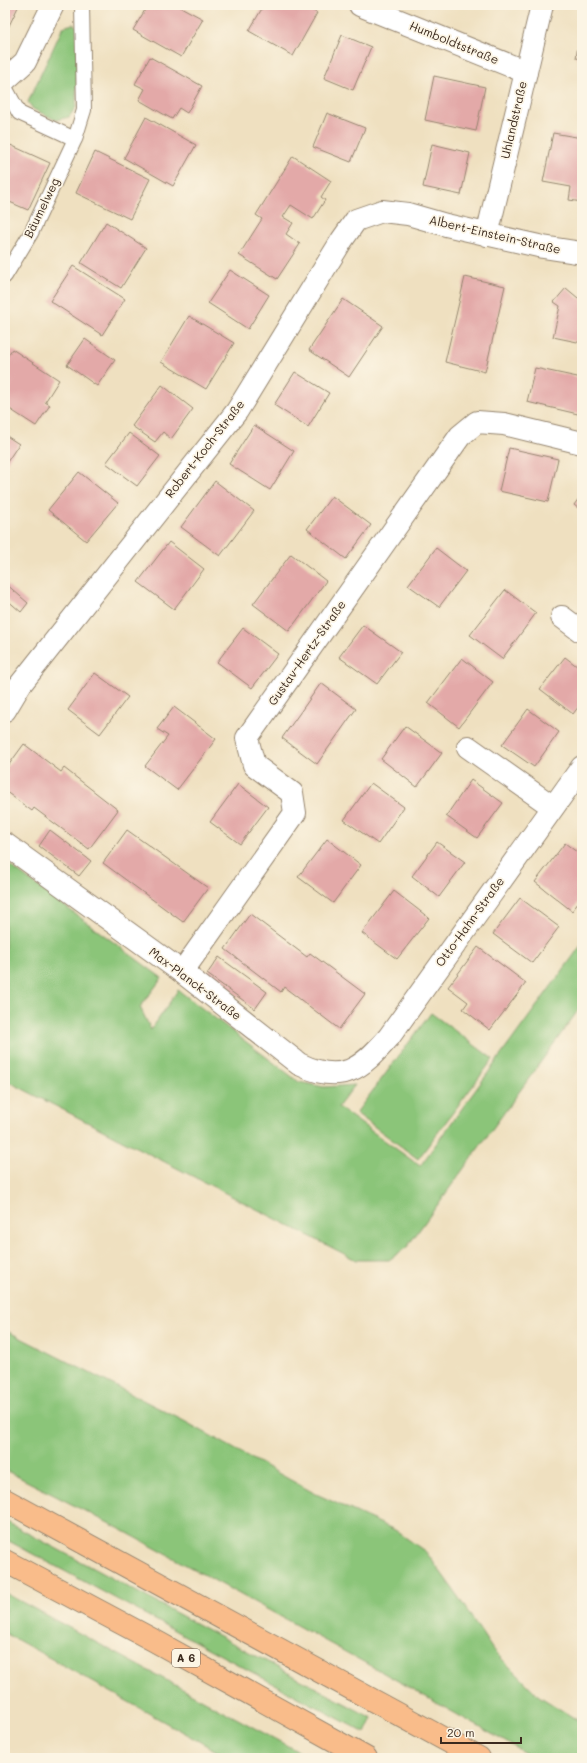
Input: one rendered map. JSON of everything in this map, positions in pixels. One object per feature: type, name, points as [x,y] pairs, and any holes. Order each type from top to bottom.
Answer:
[{"type":"highway","points":[[5,1500],[479,1758]]},
{"type":"highway","name":"A 6","points":[[5,1561],[155,1641],[366,1758]]},
{"type":"street","points":[[5,80],[25,62],[53,5]]},
{"type":"street","name":"Humboldtstraße","points":[[360,5],[526,72]]},
{"type":"street","name":"Uhlandstraße","points":[[488,235],[542,5]]},
{"type":"street","name":"Robert-Koch-Straße","points":[[5,710],[20,685],[237,411],[342,240],[356,220],[382,211],[408,214]]},
{"type":"street","name":"Albert-Einstein-Straße","points":[[408,214],[488,235],[582,253]]},
{"type":"street","name":"Gustav-Hertz-Straße","points":[[182,972],[295,813],[292,793],[254,765],[247,738],[460,436],[478,422],[504,424],[582,443]]},
{"type":"street","points":[[562,617],[582,632]]},
{"type":"street","points":[[468,747],[553,808]]},
{"type":"street","name":"Otto-Hahn-Straße","points":[[389,1037],[582,767]]},
{"type":"street","name":"Max-Planck-Straße","points":[[5,844],[182,972],[299,1064],[316,1072],[335,1074],[352,1070],[371,1058],[389,1037]]},
{"type":"lane","name":"Bäumelweg","points":[[5,276],[31,233],[75,139],[84,110],[82,5]]},
{"type":"lane","points":[[5,87],[19,113],[75,139]]},
{"type":"green space","points":[[73,24],[78,27],[76,107],[69,117],[56,120],[33,109],[28,102],[63,27]]},
{"type":"green space","points":[[5,862],[162,978],[140,1007],[151,1030],[178,990],[299,1082],[324,1087],[355,1085],[338,1107],[420,1166],[582,944],[582,1005],[407,1247],[389,1260],[356,1260],[5,1080]]},
{"type":"green space","points":[[431,1013],[493,1059],[418,1159],[356,1113]]},
{"type":"green space","points":[[5,1330],[184,1421],[314,1493],[395,1530],[426,1552],[453,1589],[493,1650],[539,1696],[582,1723],[582,1758],[534,1758],[382,1672],[122,1530],[5,1470]]},
{"type":"green space","points":[[5,1521],[372,1718],[365,1733],[5,1539]]},
{"type":"green space","points":[[5,1593],[310,1758],[229,1758],[5,1633]]},
{"type":"building","points":[[5,5],[19,5],[5,34]]},
{"type":"building","points":[[148,5],[177,5],[203,19],[181,57],[133,30]]},
{"type":"building","points":[[264,5],[302,5],[317,13],[293,56],[249,31]]},
{"type":"building","points":[[581,27],[582,28],[582,59],[576,58]]},
{"type":"building","points":[[342,35],[371,47],[353,90],[324,78]]},
{"type":"building","points":[[150,57],[202,86],[187,113],[179,108],[172,119],[139,100],[145,89],[135,84]]},
{"type":"building","points":[[434,76],[485,87],[476,131],[425,120]]},
{"type":"building","points":[[327,113],[365,128],[351,162],[313,147]]},
{"type":"building","points":[[146,117],[196,145],[173,186],[124,158]]},
{"type":"building","points":[[553,133],[582,138],[582,202],[569,200],[571,187],[543,182]]},
{"type":"building","points":[[6,143],[50,163],[28,210],[5,200]]},
{"type":"building","points":[[432,144],[470,153],[461,195],[423,187]]},
{"type":"building","points":[[95,152],[150,179],[130,219],[76,193]]},
{"type":"building","points":[[293,156],[331,181],[321,197],[325,200],[313,219],[291,205],[283,217],[293,223],[286,234],[300,244],[277,279],[239,255],[262,219],[256,215]]},
{"type":"building","points":[[106,222],[146,248],[121,288],[81,263]]},
{"type":"building","points":[[73,266],[125,299],[102,335],[50,301]]},
{"type":"building","points":[[230,270],[269,295],[248,329],[208,303]]},
{"type":"building","points":[[465,277],[505,286],[485,372],[445,362]]},
{"type":"building","points":[[566,288],[578,298],[582,299],[582,343],[553,337],[560,306],[554,302]]},
{"type":"building","points":[[343,299],[383,326],[349,377],[309,350]]},
{"type":"building","points":[[189,316],[234,343],[206,389],[161,362]]},
{"type":"building","points":[[85,339],[115,360],[97,386],[67,365]]},
{"type":"building","points":[[12,349],[59,380],[45,402],[50,405],[36,426],[5,406],[5,360]]},
{"type":"building","points":[[535,368],[582,378],[582,415],[527,402]]},
{"type":"building","points":[[295,372],[329,393],[308,427],[274,405]]},
{"type":"building","points":[[162,385],[193,409],[171,439],[163,432],[155,442],[132,426]]},
{"type":"building","points":[[254,425],[294,451],[270,490],[229,464]]},
{"type":"building","points":[[129,433],[160,456],[137,486],[106,463]]},
{"type":"building","points":[[5,435],[19,444],[5,465]]},
{"type":"building","points":[[509,448],[558,459],[548,502],[499,491]]},
{"type":"building","points":[[79,472],[118,503],[86,541],[48,510]]},
{"type":"building","points":[[215,481],[254,511],[220,556],[181,527]]},
{"type":"building","points":[[582,494],[582,511],[574,505]]},
{"type":"building","points":[[332,496],[371,525],[346,559],[307,529]]},
{"type":"building","points":[[169,542],[204,569],[174,609],[138,582]]},
{"type":"building","points":[[436,548],[466,571],[439,607],[408,585]]},
{"type":"building","points":[[291,554],[326,581],[289,631],[253,604]]},
{"type":"building","points":[[5,583],[28,603],[21,612],[5,598]]},
{"type":"building","points":[[505,590],[536,613],[502,659],[470,635]]},
{"type":"building","points":[[363,625],[401,652],[377,684],[339,657]]},
{"type":"building","points":[[243,628],[278,654],[252,688],[217,662]]},
{"type":"building","points":[[565,657],[582,670],[582,702],[573,714],[540,689]]},
{"type":"building","points":[[462,658],[493,682],[459,727],[428,703]]},
{"type":"building","points":[[95,673],[128,697],[100,734],[68,710]]},
{"type":"building","points":[[321,683],[356,709],[317,764],[282,738]]},
{"type":"building","points":[[174,707],[216,739],[177,790],[145,766],[168,736],[157,729]]},
{"type":"building","points":[[528,709],[559,732],[534,767],[502,745]]},
{"type":"building","points":[[405,726],[442,753],[417,787],[381,759]]},
{"type":"building","points":[[24,744],[61,772],[64,768],[118,810],[89,849],[34,808],[32,811],[5,791],[5,770]]},
{"type":"building","points":[[471,780],[503,803],[477,838],[446,816]]},
{"type":"building","points":[[371,783],[404,807],[378,844],[344,820]]},
{"type":"building","points":[[238,784],[268,807],[240,844],[210,822]]},
{"type":"building","points":[[50,830],[91,861],[79,876],[39,846]]},
{"type":"building","points":[[127,830],[208,888],[183,922],[103,863]]},
{"type":"building","points":[[327,839],[361,865],[333,903],[298,877]]},
{"type":"building","points":[[437,842],[465,862],[439,897],[412,876]]},
{"type":"building","points":[[565,843],[582,856],[582,898],[572,911],[535,882]]},
{"type":"building","points":[[394,891],[429,918],[397,959],[362,933]]},
{"type":"building","points":[[520,898],[559,927],[532,963],[493,934]]},
{"type":"building","points":[[250,914],[307,957],[310,953],[365,994],[339,1029],[284,987],[281,992],[225,949]]},
{"type":"building","points":[[478,947],[526,983],[490,1030],[463,1009],[468,1002],[448,987]]},
{"type":"building","points":[[219,957],[267,992],[255,1009],[207,974]]}]
